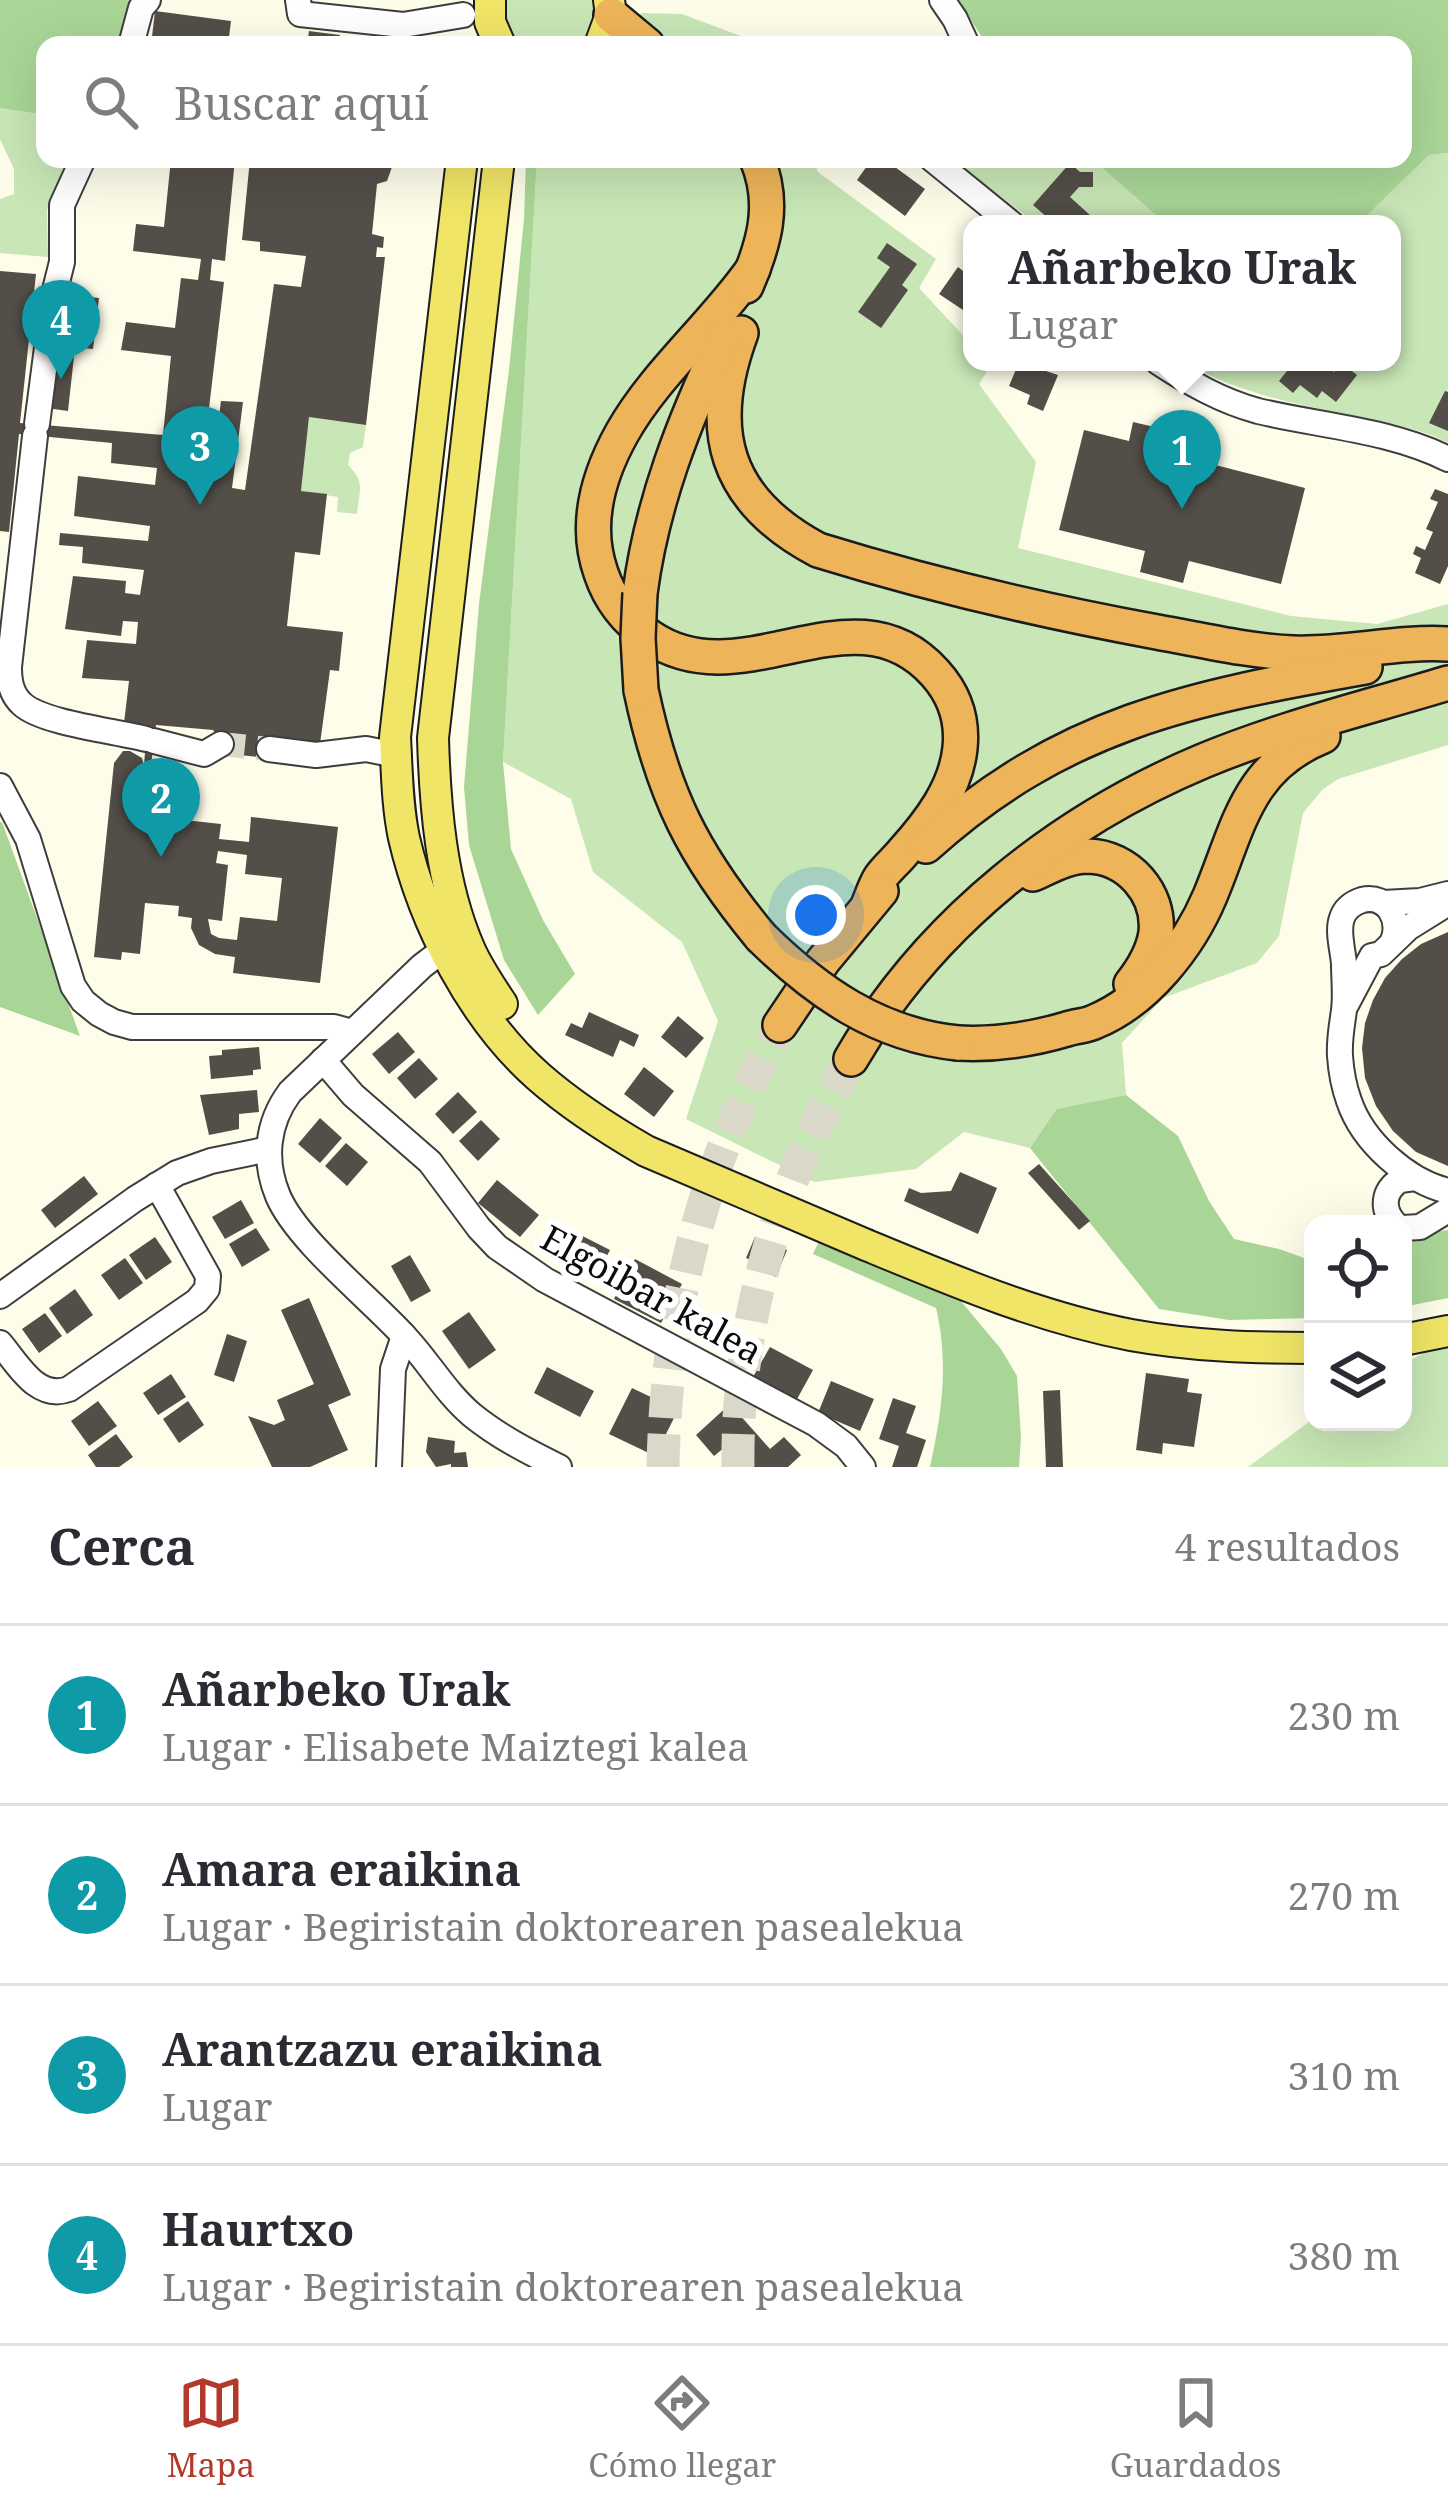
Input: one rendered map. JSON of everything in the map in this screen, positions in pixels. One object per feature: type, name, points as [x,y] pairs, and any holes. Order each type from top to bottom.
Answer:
[{"type":"highway","points":[[607,20],[633,36]]},
{"type":"highway","points":[[761,168],[768,214],[763,245],[694,399],[661,490],[647,543],[638,638],[641,690],[661,771],[679,815],[722,890],[790,965],[848,1008],[919,1038],[958,1043],[1020,1041],[1092,1024],[1154,980],[1177,954],[1204,908],[1244,810],[1274,764],[1311,741],[1358,723],[1374,705]]},
{"type":"highway","points":[[661,490],[778,261],[788,228],[790,194],[784,168]]},
{"type":"highway","points":[[753,269],[623,431],[593,512],[597,562],[604,585],[629,620],[658,643],[679,652],[735,658],[817,640],[860,637],[898,646],[938,676],[959,718],[958,763],[941,804],[880,878],[869,904]]},
{"type":"highway","points":[[742,333],[723,410],[733,466],[764,514],[818,550],[1081,618],[1253,649],[1355,652],[1417,642],[1448,645]]},
{"type":"highway","points":[[780,1025],[869,904],[931,842],[983,799],[1075,744],[1184,703],[1367,667],[1448,645]]},
{"type":"highway","points":[[850,1059],[894,995],[946,935],[1051,844],[1154,783],[1253,742],[1448,683]]},
{"type":"highway","points":[[1003,881],[1066,859],[1094,856],[1131,872],[1148,892],[1156,934],[1147,960],[1127,987],[1073,1027]]},
{"type":"main road","points":[[470,5],[490,22],[496,36]]},
{"type":"main road","points":[[461,168],[396,755],[399,802],[412,865],[443,950],[489,1020],[537,1075],[603,1126],[646,1150],[1003,1300],[1068,1320],[1182,1342],[1304,1348]]},
{"type":"main road","points":[[498,168],[435,714],[436,781],[452,893],[469,947],[509,1015]]},
{"type":"main road","points":[[396,755],[426,770],[436,781]]},
{"type":"main road","points":[[412,865],[434,901],[452,893]]},
{"type":"main road","points":[[443,950],[452,893]]},
{"type":"main road","points":[[443,950],[459,956],[528,1040],[566,1077],[611,1114],[653,1138],[1006,1287],[1069,1306],[1185,1329],[1304,1333]]},
{"type":"main road","points":[[1412,1320],[1448,1314]]},
{"type":"main road","points":[[1412,1338],[1448,1331]]},
{"type":"street","points":[[133,36],[148,0]]},
{"type":"street","points":[[298,0],[301,14],[403,25],[470,5]]},
{"type":"street","points":[[942,0],[963,36]]},
{"type":"street","points":[[79,168],[62,205],[62,262],[36,430],[9,685],[19,702],[38,714],[213,749]]},
{"type":"street","points":[[943,168],[1001,215]]},
{"type":"street","points":[[1172,371],[1198,388],[1254,410],[1420,446],[1448,459]]},
{"type":"street","points":[[269,749],[316,755],[366,749],[396,755]]},
{"type":"street","points":[[0,786],[28,839],[73,986],[99,1014],[147,1028],[334,1028],[352,1032]]},
{"type":"street","points":[[1412,1227],[1420,1227],[1440,1214],[1430,1185],[1377,1146],[1349,1102],[1340,1039],[1345,1006],[1340,922],[1349,907],[1366,899],[1420,901],[1448,893]]},
{"type":"street","points":[[1383,903],[1396,923],[1394,941]]},
{"type":"street","points":[[1342,940],[1354,953],[1381,953],[1408,928],[1448,903]]},
{"type":"street","points":[[443,950],[282,1103],[269,1132],[276,1191],[292,1219],[404,1336],[470,1414],[559,1467]]},
{"type":"street","points":[[1345,1006],[1372,956]]},
{"type":"street","name":"Elgoibar kalea","points":[[323,1060],[353,1095],[430,1162],[478,1228],[520,1264],[816,1424],[846,1446],[863,1467]]},
{"type":"street","points":[[1377,1146],[1389,1190],[1386,1210],[1390,1215]]},
{"type":"street","points":[[0,1296],[177,1173],[269,1149]]},
{"type":"street","points":[[1389,1190],[1400,1180],[1430,1185]]},
{"type":"street","points":[[0,1343],[34,1383],[56,1394],[197,1301],[207,1289],[208,1276],[157,1185]]},
{"type":"street","points":[[389,1467],[392,1369],[404,1336]]},
{"type":"green space","points":[[0,0],[134,0],[124,36],[36,36],[36,114],[0,108]]},
{"type":"green space","points":[[504,0],[597,0],[592,36],[510,36]]},
{"type":"green space","points":[[958,0],[1448,0],[1448,153],[1429,155],[1367,215],[1156,215],[1102,168],[1412,168],[1412,36],[981,36]]},
{"type":"green space","points":[[641,13],[682,14],[741,36],[631,36]]},
{"type":"green space","points":[[0,108],[36,114],[36,168],[66,168],[47,210],[48,257],[0,253],[0,199],[14,194],[14,169],[0,139]]},
{"type":"green space","points":[[1448,153],[1448,443],[1404,426],[1247,390],[1201,371],[1401,371],[1401,215],[1367,215],[1429,155]]},
{"type":"green space","points":[[526,168],[536,168],[503,762],[511,849],[543,920],[575,974],[538,1015],[504,960],[469,845],[464,787],[479,604],[524,219]]},
{"type":"green space","points":[[536,168],[816,168],[936,259],[919,288],[963,335],[963,371],[987,371],[979,384],[1036,462],[1018,548],[1291,616],[1377,624],[1448,604],[1448,745],[1338,779],[1322,790],[1303,813],[1279,936],[1257,963],[1163,998],[1122,1043],[1126,1095],[1058,1109],[1030,1148],[964,1132],[916,1169],[814,1182],[686,1119],[718,1021],[682,942],[593,872],[571,799],[503,762]]},
{"type":"green space","points":[[963,168],[1102,168],[1156,215],[1025,215]]},
{"type":"green space","points":[[309,417],[366,425],[363,447],[350,453],[348,465],[359,482],[357,514],[337,512],[338,497],[301,491]]},
{"type":"green space","points":[[2,822],[80,1036],[0,1007]]},
{"type":"green space","points":[[1126,1095],[1178,1136],[1209,1201],[1234,1239],[1304,1258],[1304,1318],[1229,1320],[1159,1309],[1030,1148],[1057,1109]]},
{"type":"green space","points":[[1448,1230],[1448,1298],[1412,1305],[1412,1235]]},
{"type":"green space","points":[[820,1239],[960,1300],[1017,1376],[1019,1467],[930,1467],[942,1388],[936,1308],[813,1254]]},
{"type":"green space","points":[[1448,1347],[1448,1467],[1248,1467],[1304,1426],[1304,1431],[1412,1431],[1412,1359]]},
{"type":"building","points":[[155,11],[231,21],[229,36],[152,36]]},
{"type":"building","points":[[309,31],[340,35],[340,36],[308,36]]},
{"type":"building","points":[[170,168],[234,168],[225,261],[212,259],[210,280],[224,282],[200,484],[210,485],[221,401],[243,402],[232,488],[245,490],[274,284],[301,287],[306,256],[260,251],[260,242],[242,240],[249,168],[392,168],[387,181],[377,184],[372,234],[384,237],[376,257],[385,257],[366,425],[309,417],[301,491],[327,494],[320,555],[295,552],[287,626],[343,632],[339,671],[330,670],[320,744],[268,758],[220,753],[213,730],[156,725],[151,766],[162,767],[157,817],[221,824],[219,839],[249,842],[251,817],[338,827],[320,983],[233,973],[235,957],[199,945],[192,918],[178,916],[179,906],[145,903],[140,954],[122,952],[121,960],[94,957],[114,763],[123,751],[130,751],[142,758],[144,766],[147,725],[124,723],[129,681],[82,678],[87,640],[136,644],[138,622],[123,621],[121,636],[65,629],[73,576],[126,581],[125,593],[140,595],[144,570],[82,563],[83,547],[59,545],[60,533],[148,541],[150,526],[74,516],[78,476],[155,485],[157,468],[111,463],[112,443],[19,434],[9,532],[0,531],[0,271],[36,274],[20,423],[163,435],[171,356],[121,350],[126,322],[175,328],[181,278],[198,280],[201,259],[133,251],[136,224],[164,227]],"holes":[[[218,851],[247,855],[245,874],[282,878],[277,921],[240,917],[237,940],[219,938],[211,934],[208,919],[222,921],[228,865],[216,863]]]},
{"type":"building","points":[[866,168],[896,168],[925,189],[905,216],[857,180]]},
{"type":"building","points":[[1066,168],[1093,172],[1093,187],[1079,187],[1070,197],[1090,215],[1044,215],[1033,205]]},
{"type":"building","points":[[887,243],[917,264],[902,285],[908,290],[881,328],[858,312],[890,267],[877,258]]},
{"type":"building","points":[[958,267],[963,271],[963,310],[939,294]]},
{"type":"building","points":[[80,296],[99,298],[93,349],[75,347],[68,411],[46,408],[58,307],[78,309]]},
{"type":"building","points":[[1015,371],[1058,375],[1043,411],[1027,404],[1030,395],[1009,386]]},
{"type":"building","points":[[1287,371],[1352,371],[1357,375],[1336,402],[1322,391],[1317,398],[1300,385],[1293,393],[1279,381]]},
{"type":"building","points":[[1448,392],[1448,431],[1429,423]]},
{"type":"building","points":[[1133,422],[1167,430],[1161,451],[1305,488],[1281,584],[1189,561],[1183,583],[1140,572],[1145,551],[1059,530],[1084,430],[1129,441]]},
{"type":"building","points":[[1435,489],[1448,494],[1448,566],[1440,584],[1415,573],[1421,558],[1413,554],[1416,546],[1425,550],[1433,532],[1426,529],[1438,502],[1430,499]]},
{"type":"building","points":[[1448,932],[1448,1166],[1416,1152],[1393,1131],[1365,1078],[1362,1048],[1365,1023],[1385,978],[1421,944]]},
{"type":"building","points":[[589,1012],[639,1035],[634,1047],[620,1040],[613,1057],[565,1035],[571,1023],[582,1028]]},
{"type":"building","points":[[678,1016],[704,1038],[686,1058],[661,1037]]},
{"type":"building","points":[[398,1032],[415,1052],[389,1074],[372,1054]]},
{"type":"building","points":[[259,1047],[261,1069],[253,1070],[253,1075],[211,1079],[209,1056],[222,1055],[222,1050]]},
{"type":"building","points":[[419,1058],[438,1079],[415,1099],[397,1078]]},
{"type":"building","points":[[644,1067],[674,1091],[654,1117],[624,1094]]},
{"type":"building","points":[[257,1090],[259,1112],[239,1114],[239,1129],[209,1135],[200,1095]]},
{"type":"building","points":[[458,1092],[477,1112],[453,1134],[435,1114]]},
{"type":"building","points":[[320,1118],[342,1138],[320,1163],[298,1144]]},
{"type":"building","points":[[481,1120],[500,1139],[478,1161],[459,1141]]},
{"type":"building","points":[[346,1143],[368,1162],[347,1186],[325,1166]]},
{"type":"building","points":[[1039,1164],[1090,1221],[1079,1230],[1028,1173]]},
{"type":"building","points":[[960,1172],[997,1188],[978,1234],[904,1201],[909,1188],[921,1193],[951,1191]]},
{"type":"building","points":[[84,1176],[98,1194],[55,1228],[41,1210]]},
{"type":"building","points":[[497,1180],[539,1215],[520,1237],[478,1203]]},
{"type":"building","points":[[241,1200],[254,1223],[225,1239],[212,1217]]},
{"type":"building","points":[[561,1225],[610,1250],[594,1281],[545,1256]]},
{"type":"building","points":[[256,1228],[270,1250],[242,1267],[229,1244]]},
{"type":"building","points":[[155,1237],[172,1262],[146,1280],[129,1255]]},
{"type":"building","points":[[755,1237],[787,1250],[776,1277],[746,1258]]},
{"type":"building","points":[[410,1255],[431,1291],[411,1302],[391,1266]]},
{"type":"building","points":[[125,1258],[143,1283],[119,1300],[101,1275]]},
{"type":"building","points":[[635,1259],[682,1284],[661,1323],[614,1299]]},
{"type":"building","points":[[75,1289],[93,1315],[67,1334],[49,1308]]},
{"type":"building","points":[[309,1298],[351,1395],[328,1405],[348,1450],[310,1467],[272,1467],[248,1416],[274,1425],[285,1420],[277,1400],[314,1384],[281,1310]]},
{"type":"building","points":[[469,1312],[496,1350],[469,1369],[442,1331]]},
{"type":"building","points":[[45,1313],[62,1336],[39,1353],[22,1329]]},
{"type":"building","points":[[227,1334],[247,1341],[234,1382],[214,1375]]},
{"type":"building","points":[[770,1347],[813,1370],[796,1401],[753,1377]]},
{"type":"building","points":[[547,1367],[594,1391],[580,1417],[534,1393]]},
{"type":"building","points":[[1146,1373],[1189,1379],[1187,1392],[1202,1394],[1194,1447],[1163,1443],[1162,1454],[1136,1450]]},
{"type":"building","points":[[171,1374],[186,1397],[158,1415],[143,1393]]},
{"type":"building","points":[[831,1381],[874,1399],[860,1431],[818,1413]]},
{"type":"building","points":[[632,1388],[678,1410],[655,1456],[609,1434]]},
{"type":"building","points":[[1060,1390],[1063,1467],[1046,1467],[1043,1391]]},
{"type":"building","points":[[893,1398],[916,1406],[906,1433],[926,1440],[917,1467],[892,1467],[899,1446],[879,1439]]},
{"type":"building","points":[[98,1401],[117,1426],[89,1446],[71,1421]]},
{"type":"building","points":[[188,1401],[204,1425],[179,1443],[163,1419]]},
{"type":"building","points":[[730,1404],[770,1449],[784,1437],[801,1455],[788,1467],[754,1467],[731,1442],[714,1456],[696,1435]]},
{"type":"building","points":[[116,1434],[133,1457],[119,1467],[96,1467],[88,1455]]},
{"type":"building","points":[[428,1437],[455,1441],[454,1453],[466,1452],[468,1467],[436,1467],[426,1452]]},
{"type":"tunnel","points":[[221,744],[269,749]]},
{"type":"tunnel","points":[[663,1467],[672,1350],[694,1239],[730,1131],[780,1025]]},
{"type":"tunnel","points":[[738,1467],[745,1360],[767,1256],[803,1155],[851,1059]]},
{"type":"place","name":"Haurtxo","points":[[61,379]]},
{"type":"place","name":"Arantzazu eraikina","points":[[200,505]]},
{"type":"place","name":"Añarbeko Urak","points":[[1182,509]]},
{"type":"place","name":"Amara eraikina","points":[[161,857]]}]
